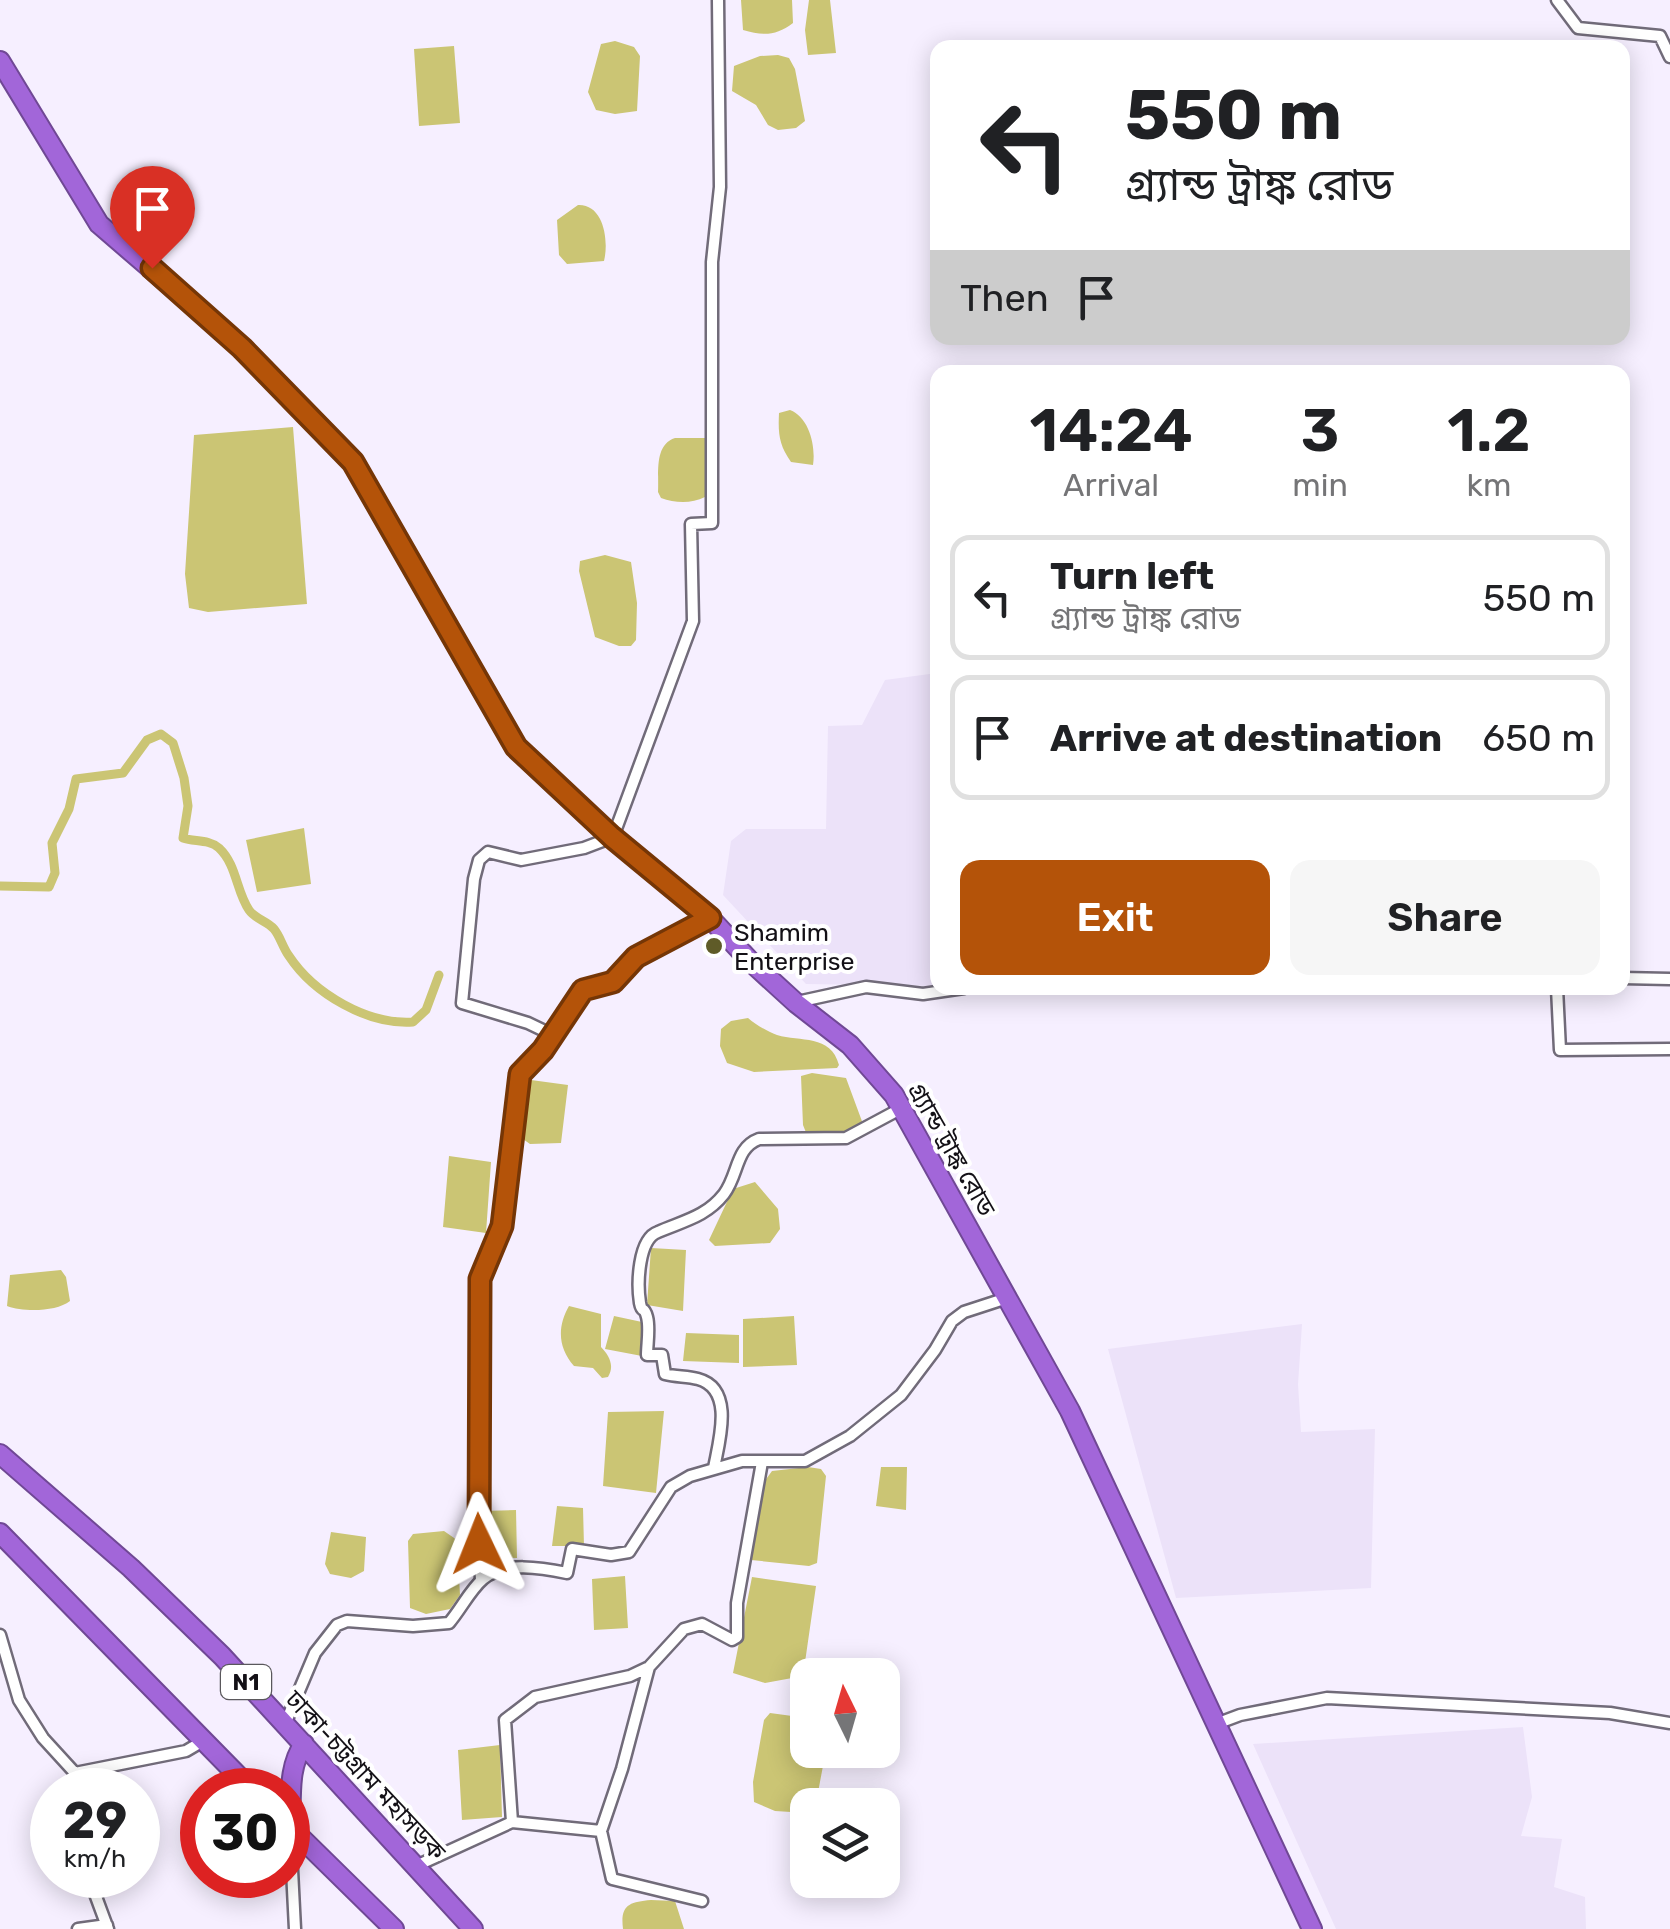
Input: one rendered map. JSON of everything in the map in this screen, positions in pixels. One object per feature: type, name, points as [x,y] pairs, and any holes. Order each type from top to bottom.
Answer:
[{"type":"highway","name":"গ্র্যান্ড ট্রাঙ্ক রোড","points":[[0,61],[99,224],[242,348],[353,462],[516,747],[612,837],[710,918],[750,961],[850,1045],[902,1108],[1070,1412],[1312,1929]]},
{"type":"highway","name":"ঢাকা-চট্টগ্রাম মহাসড়ক","points":[[0,1454],[131,1568],[222,1656],[473,1929]]},
{"type":"highway","points":[[0,1533],[230,1768]]},
{"type":"highway","points":[[292,1768],[304,1744]]},
{"type":"highway","points":[[310,1847],[394,1929]]},
{"type":"street","points":[[553,1035],[528,1023],[462,1003],[474,879],[479,860],[488,852],[521,860],[584,848],[612,837],[692,621],[691,524],[712,523],[712,262],[720,187],[718,0]]},
{"type":"street","points":[[1557,0],[1578,28],[1660,36],[1670,57]]},
{"type":"street","points":[[481,1580],[477,1508],[480,1279],[502,1226],[520,1074],[583,990],[613,982],[636,957],[710,918]]},
{"type":"street","points":[[1630,978],[1670,979]]},
{"type":"street","points":[[796,1002],[866,987],[930,993]]},
{"type":"street","points":[[1557,995],[1560,1050],[1670,1049]]},
{"type":"street","points":[[714,1468],[722,1424],[714,1388],[702,1380],[665,1374],[662,1354],[648,1355],[648,1317],[640,1304],[646,1242],[653,1233],[689,1222],[722,1197],[739,1170],[738,1158],[748,1143],[759,1139],[846,1138],[902,1108]]},
{"type":"street","points":[[285,1724],[315,1653],[337,1624],[348,1620],[413,1626],[450,1623],[481,1580],[496,1570],[568,1573],[572,1549],[611,1555],[628,1552],[671,1487],[714,1468],[742,1461],[805,1460],[850,1436],[901,1395],[952,1320],[1007,1298]]},
{"type":"street","points":[[512,1822],[505,1720],[536,1697],[630,1676],[649,1668],[684,1629],[702,1624],[732,1640],[736,1637],[736,1603],[762,1462]]},
{"type":"street","points":[[0,1635],[19,1700],[43,1738],[70,1768]]},
{"type":"street","points":[[649,1668],[602,1831],[612,1879],[702,1901]]},
{"type":"street","points":[[1215,1724],[1240,1715],[1327,1698],[1610,1713],[1670,1724]]},
{"type":"street","points":[[99,1768],[186,1751],[203,1741]]},
{"type":"street","points":[[416,1866],[512,1822],[602,1831]]},
{"type":"street","points":[[78,1929],[108,1927],[97,1898]]},
{"type":"street","points":[[294,1929],[295,1898]]},
{"type":"shaded area","points":[[741,0],[792,0],[793,23],[769,34],[743,30]]},
{"type":"shaded area","points":[[809,0],[830,0],[836,53],[808,55],[805,30]]},
{"type":"shaded area","points":[[615,41],[634,47],[640,56],[637,111],[615,114],[596,110],[588,92],[601,44]]},
{"type":"shaded area","points":[[454,46],[460,123],[419,126],[414,49]]},
{"type":"shaded area","points":[[760,56],[789,58],[795,69],[805,121],[796,128],[778,130],[768,125],[756,105],[732,91],[734,66]]},
{"type":"shaded area","points":[[578,205],[594,211],[603,225],[604,261],[567,264],[559,255],[557,220]]},
{"type":"shaded area","points":[[790,410],[802,419],[810,433],[813,465],[791,462],[784,450],[779,413]]},
{"type":"shaded area","points":[[293,427],[307,604],[208,612],[189,608],[185,574],[194,435]]},
{"type":"shaded area","points":[[675,438],[705,438],[705,497],[683,502],[661,498],[661,453]]},
{"type":"shaded area","points":[[605,555],[631,562],[637,603],[636,640],[631,646],[595,637],[580,561]]},
{"type":"shaded area","points":[[930,674],[930,986],[806,984],[723,895],[731,841],[746,829],[826,829],[828,726],[862,725],[885,680]]},
{"type":"shaded area","points":[[304,828],[311,884],[257,892],[246,840]]},
{"type":"shaded area","points":[[748,1018],[777,1035],[822,1044],[835,1055],[839,1065],[754,1072],[727,1063],[720,1046],[721,1029],[731,1021]]},
{"type":"shaded area","points":[[812,1073],[846,1078],[863,1124],[847,1134],[807,1135],[801,1076]]},
{"type":"shaded area","points":[[531,1080],[568,1085],[561,1143],[530,1144],[520,1137],[523,1098]]},
{"type":"shaded area","points":[[449,1156],[491,1162],[486,1233],[443,1227]]},
{"type":"shaded area","points":[[755,1182],[778,1209],[780,1229],[770,1243],[715,1246],[709,1240],[733,1189]]},
{"type":"shaded area","points":[[651,1248],[686,1250],[683,1311],[647,1305]]},
{"type":"shaded area","points":[[61,1270],[70,1301],[39,1310],[7,1306],[10,1275]]},
{"type":"shaded area","points":[[569,1306],[601,1314],[601,1347],[611,1365],[608,1377],[602,1378],[593,1368],[574,1366],[565,1352],[561,1329]]},
{"type":"shaded area","points":[[614,1316],[642,1322],[642,1356],[605,1349]]},
{"type":"shaded area","points":[[794,1316],[797,1365],[743,1367],[743,1319]]},
{"type":"shaded area","points":[[1302,1324],[1298,1384],[1301,1432],[1375,1429],[1371,1588],[1176,1598],[1108,1349]]},
{"type":"shaded area","points":[[686,1333],[739,1335],[739,1363],[683,1361]]},
{"type":"shaded area","points":[[664,1411],[656,1493],[603,1486],[608,1412]]},
{"type":"shaded area","points":[[881,1467],[907,1467],[906,1510],[876,1506]]},
{"type":"shaded area","points":[[821,1469],[826,1476],[817,1563],[809,1566],[751,1560],[761,1486],[772,1471]]},
{"type":"shaded area","points":[[557,1506],[583,1508],[584,1546],[552,1546]]},
{"type":"shaded area","points":[[516,1510],[517,1558],[485,1557],[483,1511]]},
{"type":"shaded area","points":[[444,1531],[457,1540],[460,1595],[450,1609],[426,1614],[410,1608],[408,1541],[413,1534]]},
{"type":"shaded area","points":[[331,1532],[366,1537],[364,1571],[351,1578],[330,1574],[325,1564]]},
{"type":"shaded area","points":[[625,1576],[628,1628],[594,1630],[592,1579]]},
{"type":"shaded area","points":[[752,1577],[816,1586],[806,1658],[790,1658],[790,1678],[765,1683],[733,1673]]},
{"type":"shaded area","points":[[770,1713],[790,1716],[790,1768],[823,1768],[819,1788],[790,1788],[790,1812],[775,1811],[754,1802],[753,1782],[764,1720]]},
{"type":"shaded area","points":[[1523,1727],[1532,1797],[1521,1836],[1562,1839],[1554,1887],[1585,1897],[1586,1929],[1336,1929],[1253,1744]]},
{"type":"shaded area","points":[[500,1745],[502,1817],[462,1820],[458,1750]]},
{"type":"shaded area","points":[[651,1900],[675,1901],[684,1929],[623,1929],[628,1906]]},
{"type":"waterway","points":[[0,886],[49,887],[55,873],[52,843],[69,809],[76,779],[123,773],[147,740],[161,734],[173,743],[184,778],[188,806],[183,838],[219,848],[249,910],[274,929],[289,956],[313,983],[361,1012],[396,1022],[413,1022],[426,1010],[439,975]]},
{"type":"place","name":"Shamim Enterprise","points":[[714,946]]},
{"type":"route","points":[[152,268],[242,348],[353,462],[516,747],[612,837],[710,918],[636,957],[613,982],[583,990],[543,1050],[520,1074],[502,1226],[480,1279],[479,1544]]}]
